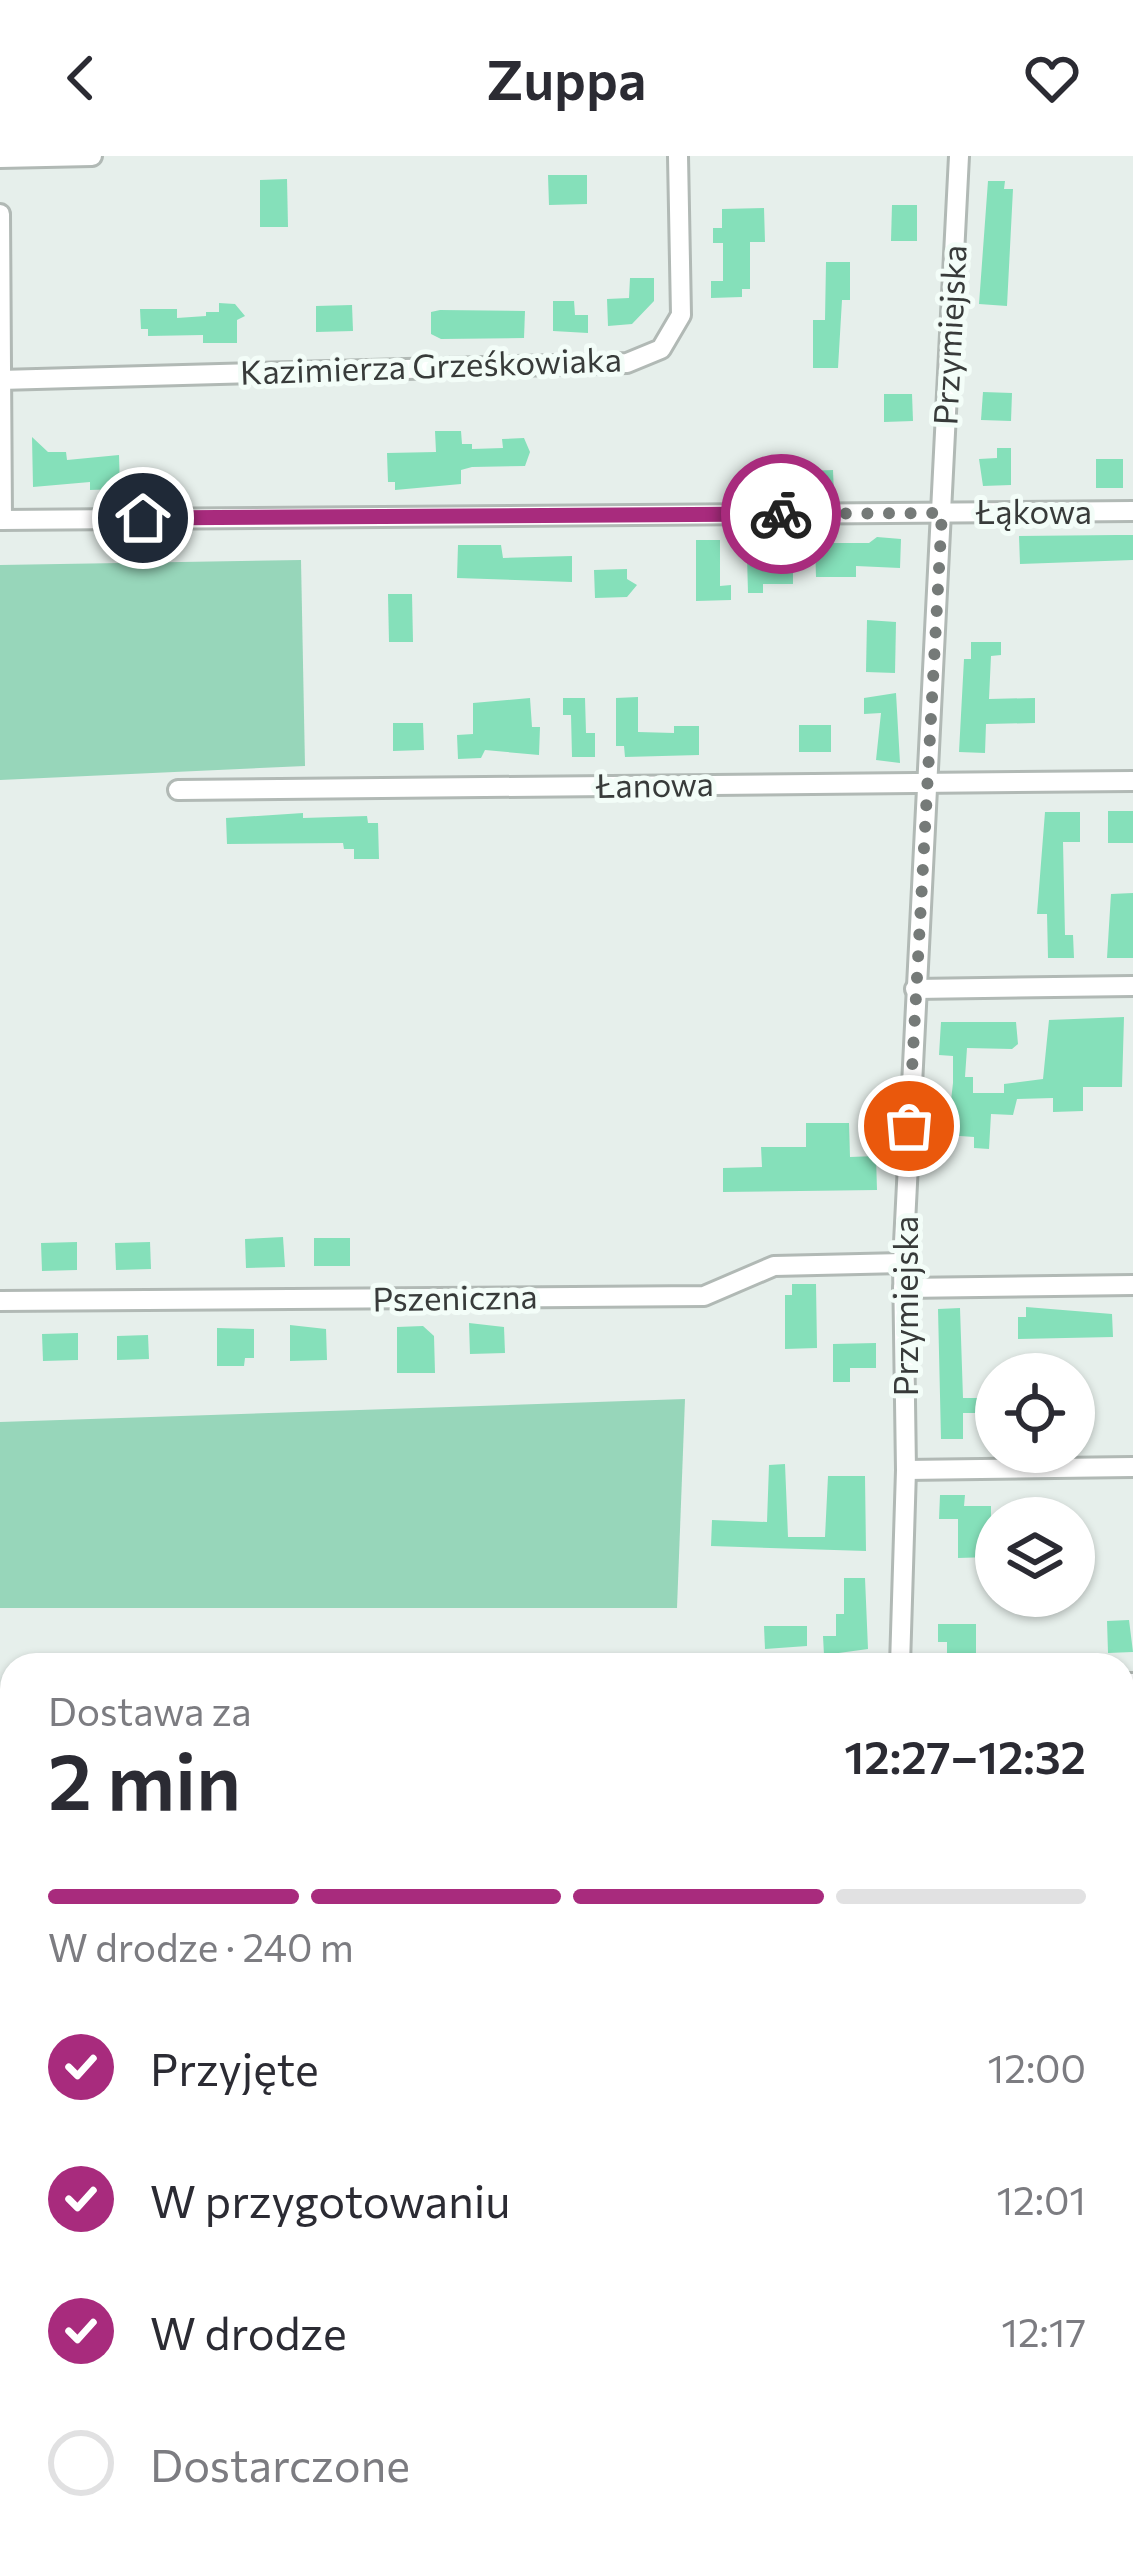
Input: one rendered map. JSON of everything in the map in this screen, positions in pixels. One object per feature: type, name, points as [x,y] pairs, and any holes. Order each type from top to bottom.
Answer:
[{"type":"street","points":[[0,158],[92,156]]},
{"type":"street","name":"Kazimierza Grześkowiaka","points":[[1,380],[627,363],[661,350],[681,315],[678,156]]},
{"type":"street","name":"Przymiejska","points":[[901,1653],[906,1470],[903,1263],[959,156]]},
{"type":"street","points":[[0,214],[1,520]]},
{"type":"street","name":"Łąkowa","points":[[1,520],[1133,511]]},
{"type":"street","name":"Łanowa","points":[[178,790],[1133,781]]},
{"type":"street","points":[[915,989],[1133,986]]},
{"type":"street","name":"Pszeniczna","points":[[0,1301],[704,1297],[774,1266],[903,1263]]},
{"type":"street","points":[[903,1288],[1133,1285]]},
{"type":"street","points":[[906,1470],[1133,1467]]},
{"type":"green space","points":[[301,560],[305,766],[0,780],[0,565]]},
{"type":"green space","points":[[685,1399],[677,1608],[0,1608],[0,1422]]},
{"type":"building","points":[[548,175],[587,175],[587,204],[549,205]]},
{"type":"building","points":[[287,179],[288,227],[260,227],[260,180]]},
{"type":"building","points":[[988,181],[1005,181],[1004,189],[1013,189],[1007,306],[979,304]]},
{"type":"building","points":[[892,205],[917,205],[917,241],[891,241]]},
{"type":"building","points":[[764,208],[765,242],[750,242],[750,289],[742,289],[742,297],[711,298],[711,281],[723,281],[723,243],[713,243],[713,228],[722,228],[722,209]]},
{"type":"building","points":[[826,262],[850,262],[850,300],[842,300],[838,368],[813,368],[813,320],[825,320]]},
{"type":"building","points":[[630,278],[654,278],[654,301],[632,324],[608,326],[607,299],[629,298]]},
{"type":"building","points":[[553,301],[574,301],[575,315],[588,315],[588,333],[553,331]]},
{"type":"building","points":[[219,303],[235,304],[245,316],[237,320],[237,343],[203,343],[203,335],[148,336],[148,329],[141,329],[140,309],[177,309],[177,318],[206,316],[206,312],[219,312]]},
{"type":"building","points":[[352,305],[353,331],[316,332],[316,306]]},
{"type":"building","points":[[525,311],[524,338],[441,339],[431,334],[431,312]]},
{"type":"building","points":[[983,392],[1012,393],[1011,421],[981,420]]},
{"type":"building","points":[[884,394],[912,394],[913,421],[884,422]]},
{"type":"building","points":[[435,431],[461,431],[462,444],[472,444],[472,449],[503,448],[502,439],[524,438],[530,452],[525,466],[472,467],[461,470],[461,484],[395,490],[395,482],[388,482],[387,453],[436,452]]},
{"type":"building","points":[[32,437],[48,452],[66,452],[67,460],[119,455],[120,489],[90,490],[90,482],[33,487]]},
{"type":"building","points":[[997,448],[1011,448],[1011,485],[983,486],[979,459],[997,458]]},
{"type":"building","points":[[1096,459],[1123,459],[1123,488],[1096,488]]},
{"type":"building","points":[[833,470],[834,496],[805,497],[804,471]]},
{"type":"building","points":[[1133,535],[1133,560],[1020,564],[1019,536]]},
{"type":"building","points":[[877,537],[901,539],[900,568],[856,566],[856,577],[816,577],[815,543],[869,543]]},
{"type":"building","points":[[696,540],[720,540],[720,586],[731,585],[731,600],[696,601]]},
{"type":"building","points":[[458,545],[501,545],[503,558],[572,556],[572,582],[457,578]]},
{"type":"building","points":[[747,556],[782,556],[782,568],[793,567],[793,584],[763,584],[763,593],[748,593]]},
{"type":"building","points":[[627,569],[627,579],[637,585],[627,597],[595,598],[594,570]]},
{"type":"building","points":[[388,594],[412,594],[413,642],[389,642]]},
{"type":"building","points":[[867,620],[896,622],[895,673],[866,672]]},
{"type":"building","points":[[971,642],[1001,642],[1001,655],[991,656],[989,699],[1035,698],[1035,723],[986,724],[985,753],[959,752],[964,659],[971,659]]},
{"type":"building","points":[[896,693],[900,763],[876,760],[881,713],[864,714],[864,698]]},
{"type":"building","points":[[638,697],[638,732],[674,733],[674,726],[699,726],[699,755],[625,757],[624,746],[616,746],[616,698]]},
{"type":"building","points":[[530,698],[532,727],[540,727],[539,755],[485,750],[481,758],[458,759],[457,735],[473,734],[473,703]]},
{"type":"building","points":[[563,698],[585,698],[586,733],[595,733],[595,757],[572,757],[571,715],[563,715]]},
{"type":"building","points":[[393,723],[423,723],[424,750],[393,751]]},
{"type":"building","points":[[799,725],[831,725],[831,752],[799,752]]},
{"type":"building","points":[[1108,811],[1133,811],[1133,843],[1108,843]]},
{"type":"building","points":[[1045,812],[1080,812],[1080,842],[1063,842],[1065,935],[1073,935],[1074,958],[1048,958],[1047,914],[1037,914]]},
{"type":"building","points":[[303,813],[303,818],[367,816],[368,823],[378,823],[379,859],[354,859],[354,849],[344,849],[343,843],[227,844],[226,818]]},
{"type":"building","points":[[1133,893],[1133,958],[1107,958],[1111,894]]},
{"type":"building","points":[[1124,1017],[1122,1087],[1083,1087],[1083,1111],[1053,1112],[1053,1098],[1017,1099],[1013,1115],[991,1114],[989,1149],[974,1148],[974,1137],[932,1134],[934,1108],[950,1109],[953,1083],[953,1056],[939,1055],[941,1022],[1016,1022],[1018,1044],[1012,1049],[967,1048],[965,1077],[973,1077],[973,1093],[1004,1093],[1004,1084],[1043,1079],[1049,1020]]},
{"type":"building","points":[[806,1123],[849,1123],[850,1157],[876,1156],[877,1190],[723,1192],[723,1168],[762,1167],[761,1147],[806,1147]]},
{"type":"building","points":[[283,1237],[285,1267],[246,1268],[245,1239]]},
{"type":"building","points":[[314,1238],[350,1238],[350,1266],[314,1266]]},
{"type":"building","points":[[77,1242],[77,1270],[42,1271],[41,1243]]},
{"type":"building","points":[[150,1242],[151,1269],[116,1270],[115,1243]]},
{"type":"building","points":[[792,1284],[816,1284],[817,1348],[785,1349],[785,1295],[792,1295]]},
{"type":"building","points":[[1026,1307],[1112,1314],[1113,1337],[1018,1339],[1018,1317],[1026,1317]]},
{"type":"building","points":[[960,1308],[963,1398],[975,1398],[975,1413],[963,1413],[963,1439],[941,1439],[938,1309]]},
{"type":"building","points":[[469,1323],[504,1327],[505,1353],[470,1354]]},
{"type":"building","points":[[290,1325],[326,1329],[327,1360],[290,1361]]},
{"type":"building","points":[[423,1326],[434,1336],[435,1373],[397,1373],[397,1327]]},
{"type":"building","points":[[217,1328],[254,1329],[254,1358],[245,1358],[244,1366],[217,1366]]},
{"type":"building","points":[[78,1333],[78,1360],[43,1361],[42,1334]]},
{"type":"building","points":[[148,1335],[149,1359],[117,1360],[117,1336]]},
{"type":"building","points":[[876,1343],[876,1368],[850,1368],[850,1382],[833,1382],[833,1344]]},
{"type":"building","points":[[785,1464],[788,1537],[825,1537],[828,1476],[865,1476],[866,1551],[711,1546],[712,1520],[767,1522],[769,1465]]},
{"type":"building","points":[[940,1495],[965,1495],[964,1506],[975,1506],[975,1557],[958,1558],[958,1519],[939,1519]]},
{"type":"building","points":[[844,1578],[865,1578],[868,1649],[824,1653],[823,1636],[836,1636],[836,1614],[844,1614]]},
{"type":"building","points":[[1129,1620],[1133,1652],[1108,1653],[1107,1621]]},
{"type":"building","points":[[938,1624],[976,1624],[976,1653],[947,1653],[947,1642],[938,1642]]},
{"type":"building","points":[[764,1626],[807,1626],[807,1646],[765,1649]]},
{"type":"way so far","points":[[781,514],[942,513],[909,1126]]},
{"type":"route","points":[[143,518],[781,514]]}]
